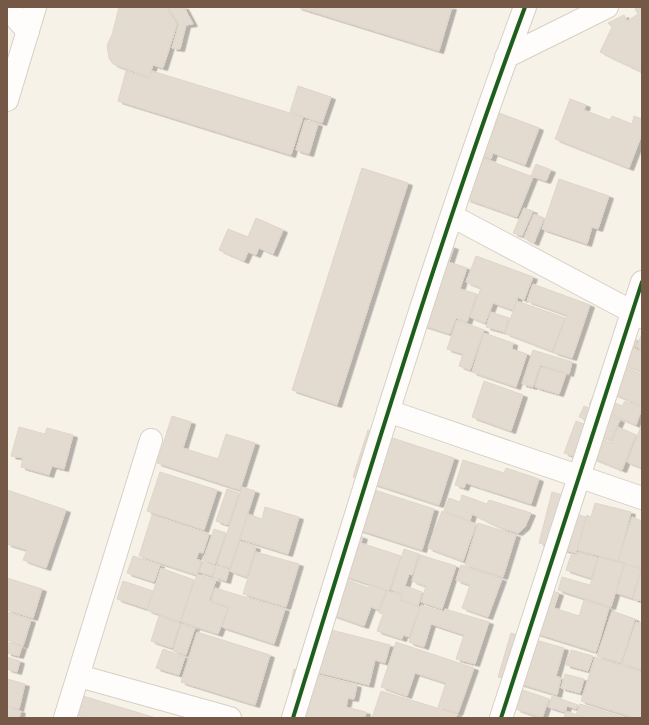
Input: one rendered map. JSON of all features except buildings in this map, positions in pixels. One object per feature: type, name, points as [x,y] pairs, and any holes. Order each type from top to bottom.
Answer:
[{"type":"street","points":[[7,100],[35,7]]},
{"type":"street","points":[[293,718],[388,411],[452,216],[506,57],[525,7]]},
{"type":"street","points":[[506,57],[607,7]]},
{"type":"street","points":[[7,8],[28,31]]},
{"type":"street","points":[[452,216],[637,315]]},
{"type":"street","points":[[501,718],[579,477],[637,315],[642,282]]},
{"type":"street","points":[[388,411],[642,498]]},
{"type":"street","points":[[65,718],[151,440]]},
{"type":"street","points":[[79,676],[230,718]]},
{"type":"cycle path","points":[[293,718],[404,361],[462,183],[525,7]]},
{"type":"cycle path","points":[[501,718],[642,282]]}]
